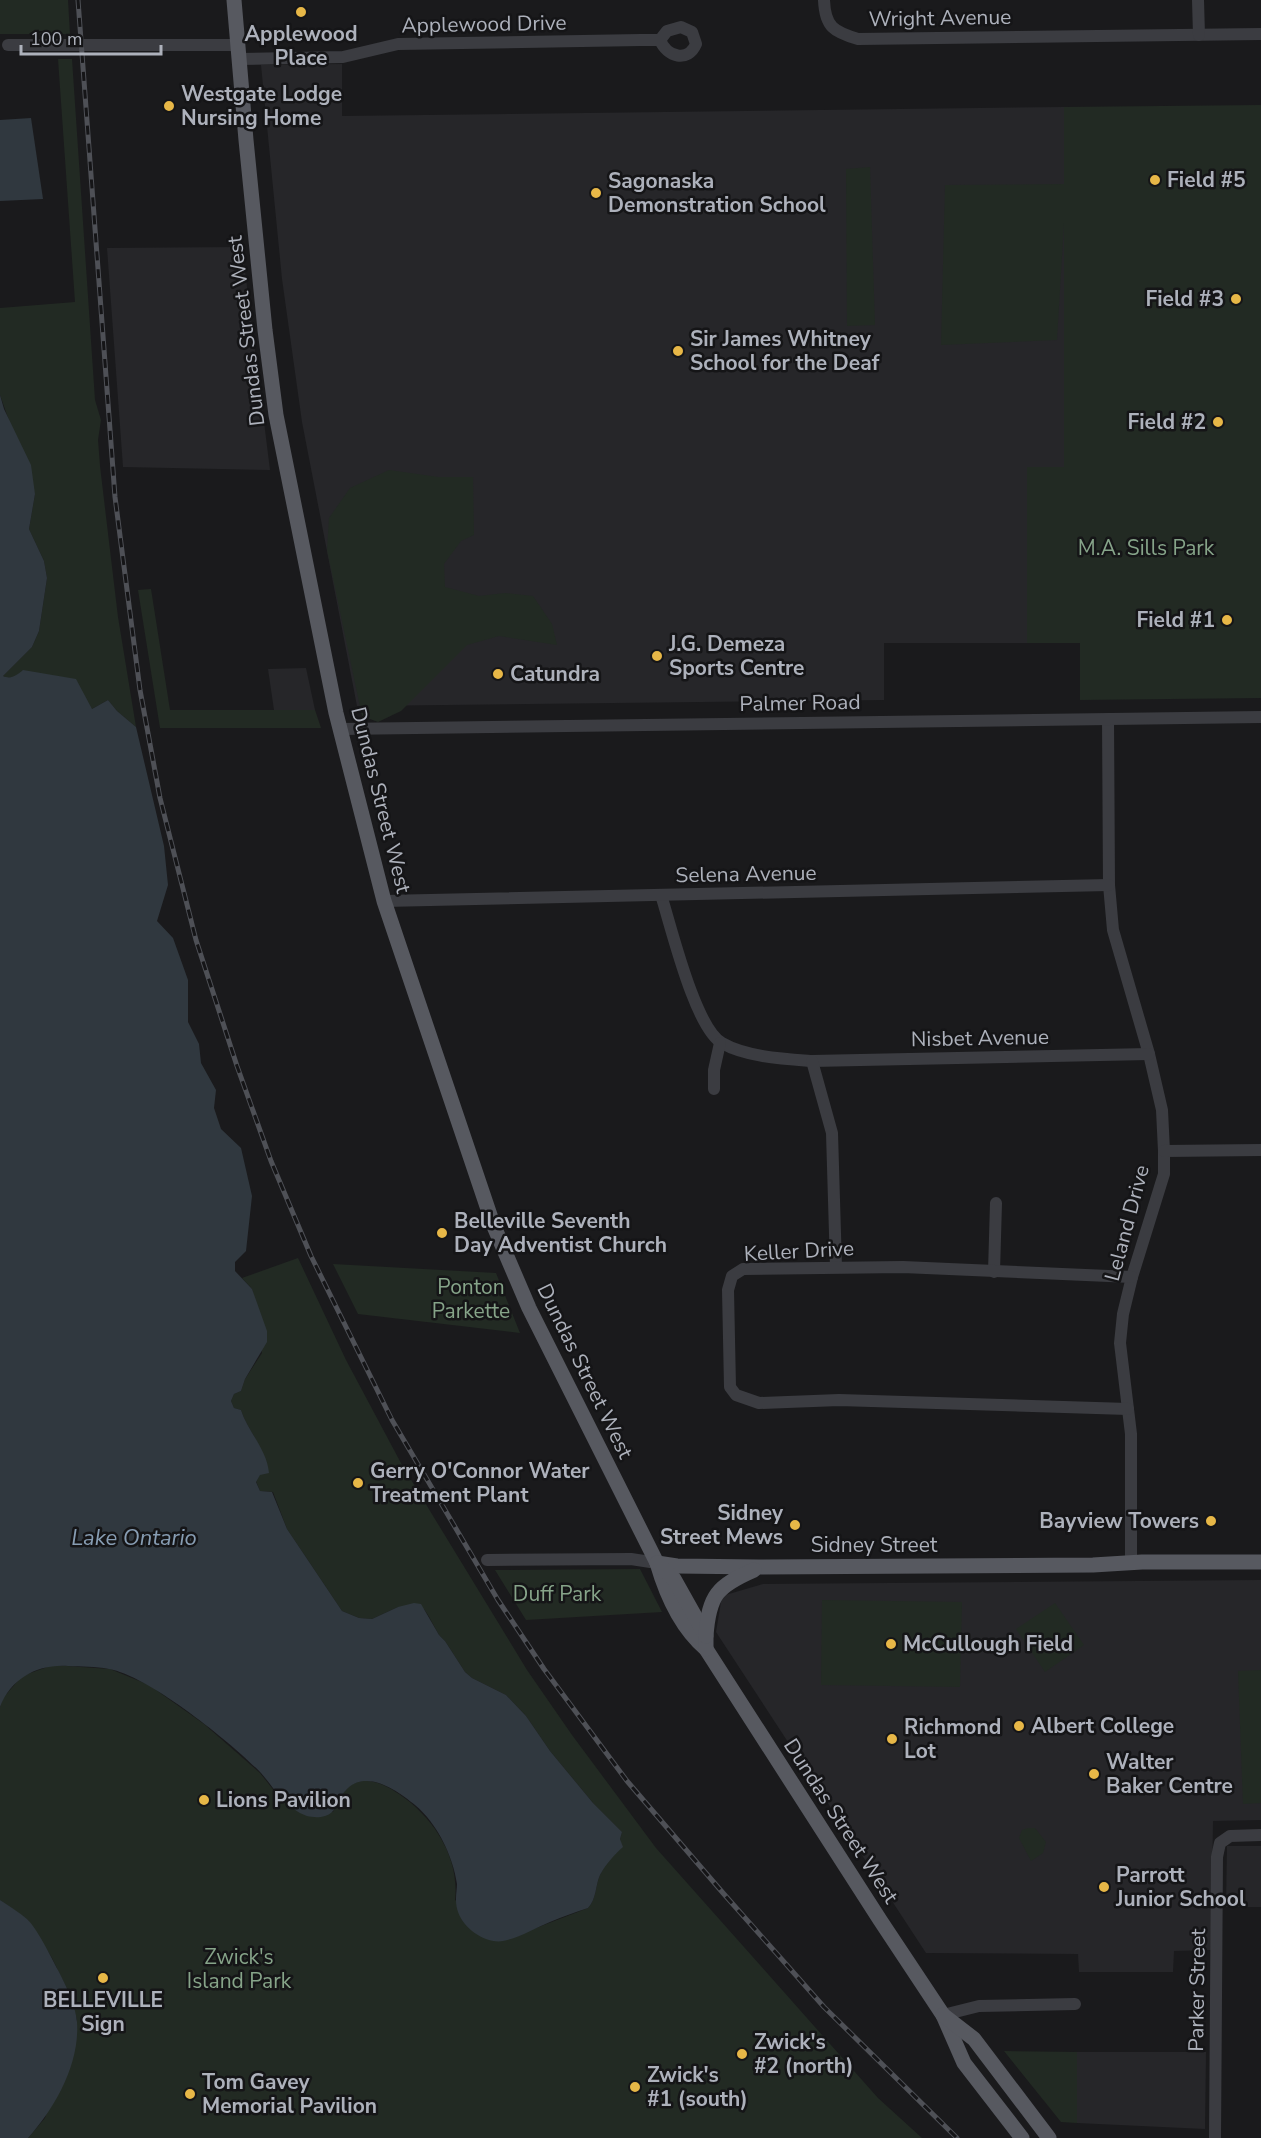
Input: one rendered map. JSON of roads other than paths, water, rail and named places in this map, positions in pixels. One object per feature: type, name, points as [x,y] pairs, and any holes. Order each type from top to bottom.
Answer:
[{"type":"main road","name":"Dundas Street West","points":[[234,0],[237,52],[265,330],[276,415],[340,729],[384,901],[493,1224],[529,1308],[657,1563],[674,1579],[706,1643],[873,1910],[943,2015],[953,2043],[964,2063],[1015,2136]]},
{"type":"main road","name":"Sidney Street","points":[[657,1563],[677,1566],[759,1567],[1093,1565],[1131,1562],[1261,1563]]},
{"type":"main road","points":[[706,1643],[712,1600],[720,1589],[734,1578],[759,1567]]},
{"type":"main road","name":"Dundas Street West","points":[[943,2015],[974,2039],[1038,2130]]},
{"type":"main road","points":[[1015,2136],[1038,2130]]},
{"type":"street","name":"Wright Avenue","points":[[824,0],[825,16],[837,32],[858,39],[1261,34]]},
{"type":"street","points":[[1198,0],[1199,35]]},
{"type":"street","name":"Applewood Drive","points":[[8,45],[343,57],[398,44],[660,40]]},
{"type":"street","name":"Palmer Road","points":[[340,729],[1261,717]]},
{"type":"street","name":"Leland Drive","points":[[1108,719],[1109,885],[1113,930],[1149,1054],[1162,1110],[1164,1151],[1164,1174],[1132,1277],[1123,1314],[1120,1343],[1131,1434],[1131,1562]]},
{"type":"street","name":"Selena Avenue","points":[[384,901],[1109,885]]},
{"type":"street","points":[[661,895],[691,991],[704,1022],[720,1043],[714,1070],[714,1089]]},
{"type":"street","name":"Nisbet Avenue","points":[[720,1043],[751,1053],[782,1059],[812,1061],[1149,1054]]},
{"type":"street","points":[[812,1061],[832,1133],[836,1267]]},
{"type":"street","points":[[1164,1151],[1261,1150]]},
{"type":"street","points":[[994,1272],[996,1203]]},
{"type":"street","name":"Keller Drive","points":[[1128,1409],[839,1400],[759,1403],[736,1395],[730,1387],[728,1290],[732,1276],[743,1269],[903,1267],[1132,1277]]},
{"type":"street","name":"Sidney Street","points":[[487,1560],[631,1559],[657,1563]]},
{"type":"street","name":"Parker Street","points":[[1215,2138],[1220,1843],[1230,1836],[1261,1835]]},
{"type":"street","points":[[943,2015],[979,2006],[1075,2004]]},
{"type":"water","points":[[31,118],[43,199],[0,201],[0,120]]},
{"type":"water","name":"Lake Ontario","points":[[0,395],[4,409],[31,465],[35,494],[29,529],[44,561],[47,578],[39,631],[32,647],[3,676],[11,677],[23,670],[76,679],[92,709],[108,700],[136,727],[164,846],[168,885],[157,921],[173,938],[188,980],[188,1022],[199,1044],[201,1063],[216,1090],[214,1108],[221,1129],[241,1148],[252,1196],[246,1251],[235,1262],[235,1271],[252,1289],[267,1331],[267,1342],[245,1379],[241,1391],[234,1394],[231,1401],[234,1408],[241,1410],[268,1464],[269,1473],[260,1475],[256,1482],[260,1491],[272,1492],[287,1529],[342,1611],[359,1618],[372,1619],[398,1607],[414,1603],[421,1604],[465,1672],[472,1678],[506,1695],[526,1716],[550,1751],[593,1803],[622,1832],[620,1839],[623,1847],[600,1875],[593,1900],[588,1908],[515,1938],[501,1941],[488,1940],[464,1923],[456,1905],[455,1873],[443,1841],[423,1812],[400,1794],[382,1784],[364,1781],[355,1783],[345,1791],[330,1814],[313,1817],[299,1813],[286,1803],[248,1760],[189,1712],[146,1684],[109,1669],[57,1666],[36,1670],[11,1688],[0,1707]]},
{"type":"water","points":[[0,1900],[31,1923],[67,1988],[77,2022],[74,2054],[64,2084],[47,2113],[28,2138],[0,2138]]},
{"type":"railway","points":[[78,0],[115,497],[140,690],[160,798],[196,940],[271,1161],[311,1256],[392,1420],[498,1600],[544,1669],[627,1781],[723,1893],[824,2007],[957,2138]]},
{"type":"place","name":"Applewood Place","points":[[301,12]]},
{"type":"place","name":"Westgate Lodge Nursing Home","points":[[169,106]]},
{"type":"place","name":"Field #5","points":[[1155,180]]},
{"type":"place","name":"Sagonaska Demonstration School","points":[[596,193]]},
{"type":"place","name":"Field #3","points":[[1236,299]]},
{"type":"place","name":"Sir James Whitney School for the Deaf","points":[[678,351]]},
{"type":"place","name":"Field #2","points":[[1218,422]]},
{"type":"place","name":"Field #1","points":[[1227,620]]},
{"type":"place","name":"J.G. Demeza Sports Centre","points":[[657,656]]},
{"type":"place","name":"Catundra","points":[[498,674]]},
{"type":"place","name":"Belleville Seventh Day Adventist Church","points":[[442,1233]]},
{"type":"place","name":"Gerry O'Connor Water Treatment Plant","points":[[358,1483]]},
{"type":"place","name":"Bayview Towers","points":[[1211,1521]]},
{"type":"place","name":"Sidney Street Mews","points":[[795,1525]]},
{"type":"place","name":"McCullough Field","points":[[891,1644]]},
{"type":"place","name":"Albert College","points":[[1019,1726]]},
{"type":"place","name":"Richmond Lot","points":[[892,1739]]},
{"type":"place","name":"Walter Baker Centre","points":[[1094,1774]]},
{"type":"place","name":"Lions Pavilion","points":[[204,1800]]},
{"type":"place","name":"Parrott Junior School","points":[[1104,1887]]},
{"type":"place","name":"BELLEVILLE Sign","points":[[103,1978]]},
{"type":"place","name":"Zwick's #2 (north)","points":[[742,2054]]},
{"type":"place","name":"Zwick's #1 (south)","points":[[635,2087]]},
{"type":"place","name":"Tom Gavey Memorial Pavilion","points":[[190,2094]]},
{"type":"park label","name":"M.A. Sills Park","points":[[1146,548]]},
{"type":"park label","name":"Ponton Parkette","points":[[471,1299]]},
{"type":"park label","name":"Duff Park","points":[[557,1594]]},
{"type":"park label","name":"Zwick's Island Park","points":[[239,1969]]}]
